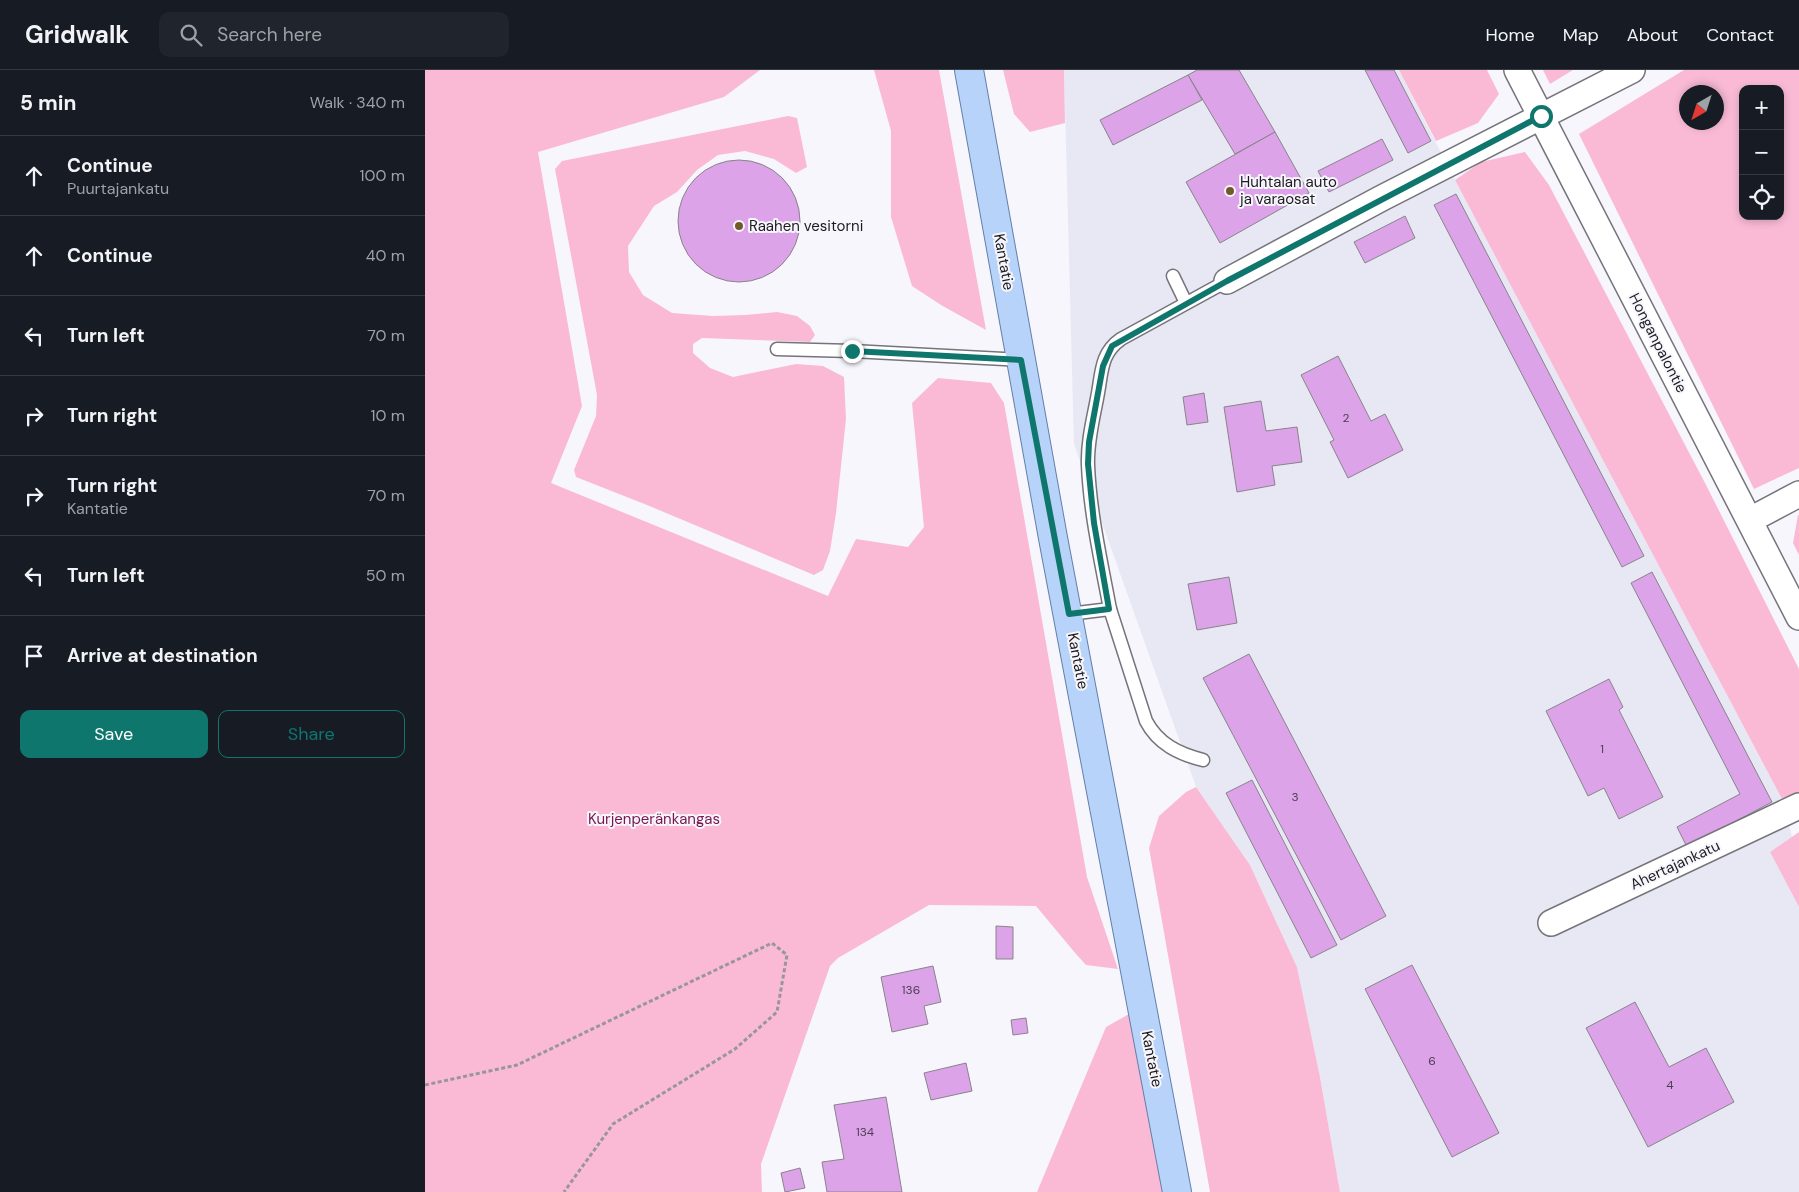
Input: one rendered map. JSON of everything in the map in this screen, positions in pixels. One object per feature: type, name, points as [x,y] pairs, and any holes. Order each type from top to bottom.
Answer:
[{"type":"main road","name":"Kantatie","points":[[969,70],[1021,360],[1177,1192]]},
{"type":"street","name":"Honganpalontie","points":[[1517,70],[1799,617]]},
{"type":"street","points":[[1227,281],[1632,70]]},
{"type":"street","points":[[1750,520],[1799,494]]},
{"type":"street","name":"Ahertajankatu","points":[[1551,923],[1799,806]]},
{"type":"lane","points":[[1173,276],[1186,303]]},
{"type":"lane","points":[[1203,760],[1174,751],[1159,739],[1146,721],[1109,609],[1094,523],[1088,464],[1089,442],[1103,366],[1112,346],[1227,281]]},
{"type":"lane","points":[[777,349],[1021,360]]},
{"type":"lane","points":[[1069,614],[1109,609]]},
{"type":"path","points":[[425,1085],[517,1065],[772,943],[787,955],[777,1012],[735,1049],[613,1124],[564,1192]]},
{"type":"shaded area","points":[[1064,70],[1399,70],[1455,180],[1783,801],[1792,837],[1770,852],[1799,907],[1799,1192],[1340,1192],[1320,1077],[1297,967],[1250,865],[1196,787],[1074,444]]},
{"type":"green space","name":"Kurjenperänkangas","points":[[425,70],[760,70],[724,97],[538,152],[582,406],[551,483],[828,596],[856,539],[908,547],[924,527],[912,403],[938,378],[991,383],[1004,403],[1087,877],[1118,969],[1086,965],[1036,906],[929,905],[838,958],[830,966],[761,1164],[762,1192],[425,1192]]},
{"type":"green space","points":[[874,70],[939,70],[986,330],[941,305],[912,286],[891,217],[891,131]]},
{"type":"green space","points":[[1003,70],[1064,70],[1065,123],[1030,132],[1014,114]]},
{"type":"green space","points":[[1399,70],[1487,70],[1499,94],[1478,123],[1436,141]]},
{"type":"green space","points":[[1543,70],[1573,70],[1550,84]]},
{"type":"green space","points":[[1684,70],[1799,70],[1799,468],[1754,489],[1579,134]]},
{"type":"green space","points":[[788,116],[797,118],[807,167],[796,173],[774,159],[745,151],[718,155],[697,170],[677,192],[654,206],[628,246],[629,272],[643,295],[672,313],[713,316],[777,312],[797,316],[810,326],[815,335],[810,342],[702,338],[693,344],[693,353],[710,368],[733,377],[796,364],[823,366],[844,377],[846,419],[836,513],[830,551],[823,570],[814,575],[576,477],[574,470],[596,416],[597,395],[555,169],[562,161]]},
{"type":"green space","points":[[1525,152],[1549,185],[1705,483],[1799,669],[1799,799],[1783,801],[1455,180],[1481,162]]},
{"type":"green space","points":[[1799,515],[1799,555],[1793,543]]},
{"type":"green space","points":[[1196,787],[1250,865],[1297,967],[1320,1077],[1340,1192],[1210,1192],[1149,848],[1159,816],[1186,792]]},
{"type":"green space","points":[[1799,832],[1799,907],[1770,852]]},
{"type":"green space","points":[[1129,1014],[1163,1192],[1037,1192],[1106,1027]]},
{"type":"building","points":[[1197,70],[1239,70],[1275,132],[1235,154],[1188,75]]},
{"type":"building","points":[[1365,70],[1394,70],[1431,141],[1408,153]]},
{"type":"building","points":[[1188,75],[1202,100],[1113,145],[1100,120]]},
{"type":"building","points":[[1275,132],[1309,193],[1220,243],[1186,182]]},
{"type":"building","points":[[1382,139],[1393,160],[1329,192],[1318,171]]},
{"type":"building","name":"Raahen vesitorni","points":[[739,160],[751,161],[762,165],[773,170],[782,178],[790,187],[795,198],[799,209],[799,233],[795,244],[790,255],[782,264],[773,272],[762,277],[751,281],[739,282],[727,281],[716,277],[705,272],[696,264],[688,255],[683,244],[679,233],[678,221],[679,209],[683,198],[688,187],[696,178],[705,170],[716,165],[727,161]]},
{"type":"building","points":[[1456,194],[1644,556],[1622,567],[1434,205]]},
{"type":"building","points":[[1405,216],[1415,238],[1365,263],[1354,242]]},
{"type":"building","points":[[1338,356],[1371,421],[1385,414],[1403,450],[1348,478],[1330,442],[1334,440],[1301,375]]},
{"type":"building","points":[[1204,393],[1208,422],[1187,425],[1183,397]]},
{"type":"building","points":[[1261,401],[1266,431],[1297,427],[1302,462],[1272,466],[1275,485],[1237,492],[1224,407]]},
{"type":"building","points":[[1652,572],[1772,802],[1687,847],[1677,827],[1740,794],[1631,583]]},
{"type":"building","points":[[1229,577],[1237,623],[1197,630],[1188,584]]},
{"type":"building","points":[[1249,654],[1386,916],[1341,940],[1203,678]]},
{"type":"building","points":[[1609,679],[1623,707],[1619,710],[1663,797],[1619,819],[1604,788],[1588,796],[1546,711]]},
{"type":"building","points":[[1252,780],[1337,945],[1311,958],[1226,793]]},
{"type":"building","points":[[996,926],[1013,927],[1013,959],[996,959]]},
{"type":"building","points":[[1412,965],[1499,1133],[1452,1157],[1365,989]]},
{"type":"building","points":[[933,966],[941,1002],[924,1006],[928,1024],[892,1032],[881,977]]},
{"type":"building","points":[[1635,1002],[1669,1067],[1706,1048],[1734,1102],[1648,1147],[1586,1028]]},
{"type":"building","points":[[1026,1018],[1028,1033],[1013,1035],[1011,1020]]},
{"type":"building","points":[[966,1063],[972,1091],[931,1100],[924,1073]]},
{"type":"building","points":[[886,1097],[902,1192],[827,1192],[822,1162],[844,1159],[834,1105]]},
{"type":"building","points":[[800,1168],[805,1188],[785,1192],[781,1173]]},
{"type":"place","name":"Huhtalan auto ja varaosat","points":[[1230,191]]},
{"type":"place","name":"Raahen vesitorni","points":[[739,226]]},
{"type":"route","points":[[852,351],[1021,360],[1053,538],[1069,614],[1109,609],[1094,523],[1088,464],[1089,442],[1103,366],[1112,346],[1121,339],[1227,281],[1541,116]]}]
